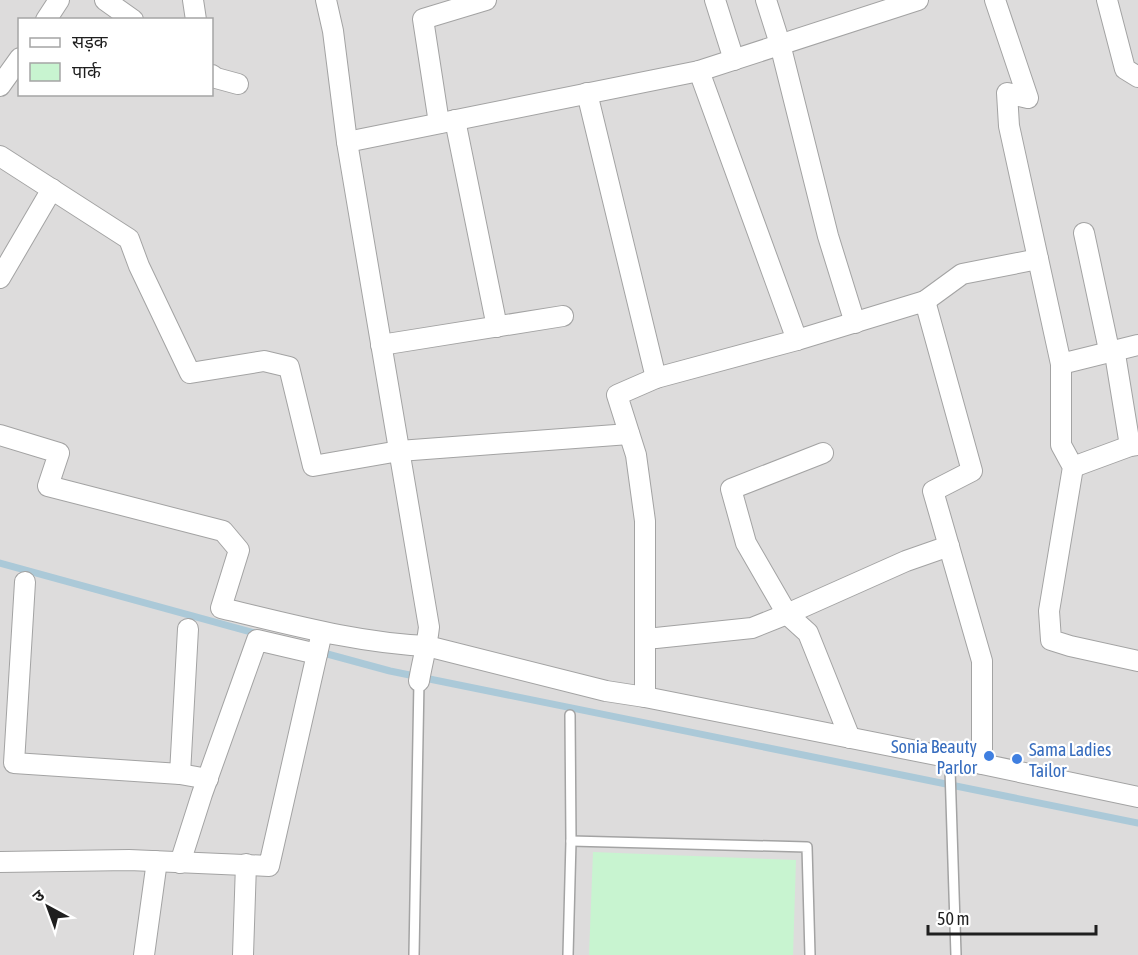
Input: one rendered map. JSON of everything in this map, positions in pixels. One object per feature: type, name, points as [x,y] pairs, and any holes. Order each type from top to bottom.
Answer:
[{"type":"street","points":[[47,18],[59,0]]},
{"type":"street","points":[[105,0],[130,18]]},
{"type":"street","points":[[193,0],[196,18]]},
{"type":"street","points":[[326,0],[333,31],[347,142],[429,627],[419,681]]},
{"type":"street","points":[[715,0],[734,60]]},
{"type":"street","points":[[766,0],[780,44],[828,236],[855,322]]},
{"type":"street","points":[[347,142],[699,71],[918,0]]},
{"type":"street","points":[[995,0],[1028,98],[1007,93],[1009,126],[1060,364],[1061,445],[1073,467],[1049,611],[1051,640],[1138,661]]},
{"type":"street","points":[[1107,0],[1125,69],[1138,77]]},
{"type":"street","points":[[474,2],[423,19],[497,327]]},
{"type":"street","points":[[0,86],[18,61]]},
{"type":"street","points":[[699,71],[797,340]]},
{"type":"street","points":[[213,76],[238,84]]},
{"type":"street","points":[[587,93],[656,378]]},
{"type":"street","points":[[0,156],[129,239],[139,266],[190,372],[264,361],[289,367],[313,466],[399,451],[629,434]]},
{"type":"street","points":[[0,278],[52,189]]},
{"type":"street","points":[[1084,233],[1110,352]]},
{"type":"street","points":[[645,697],[645,521],[636,455],[617,395],[656,378],[797,340],[925,301],[962,274],[1038,259]]},
{"type":"street","points":[[925,301],[972,471],[933,491],[982,661],[982,764]]},
{"type":"street","points":[[381,345],[563,316]]},
{"type":"street","points":[[1060,364],[1138,345]]},
{"type":"street","points":[[1073,467],[1134,446],[1115,354],[1110,352]]},
{"type":"street","points":[[0,435],[59,453],[48,486],[223,531],[239,550],[221,608],[319,644]]},
{"type":"street","points":[[823,453],[731,489],[746,543],[787,614],[808,633],[850,738]]},
{"type":"street","points":[[645,638],[752,628],[906,561],[949,546]]},
{"type":"street","points":[[25,582],[14,763],[180,774],[208,779]]},
{"type":"street","points":[[180,774],[188,629]]},
{"type":"street","points":[[180,862],[257,640],[319,644],[407,645],[425,652],[606,691],[982,764],[1138,797]]},
{"type":"street","points":[[0,862],[129,860],[269,866],[319,644]]},
{"type":"street","points":[[144,955],[156,868],[155,861]]},
{"type":"street","points":[[243,955],[246,864]]},
{"type":"lane","points":[[414,955],[419,681]]},
{"type":"lane","points":[[568,955],[571,841],[570,715]]},
{"type":"lane","points":[[950,769],[956,955]]},
{"type":"lane","points":[[571,841],[807,847],[810,955]]},
{"type":"shaded area","points":[[0,0],[1138,0],[1138,955],[0,955]]},
{"type":"green space","points":[[593,852],[796,860],[793,955],[589,955]]},
{"type":"waterway","points":[[0,563],[258,634]]},
{"type":"waterway","points":[[320,652],[390,671],[1138,823]]},
{"type":"place","name":"Sonia Beauty Parlor","points":[[989,756]]},
{"type":"place","name":"Sama Ladies Tailor","points":[[1017,759]]}]
